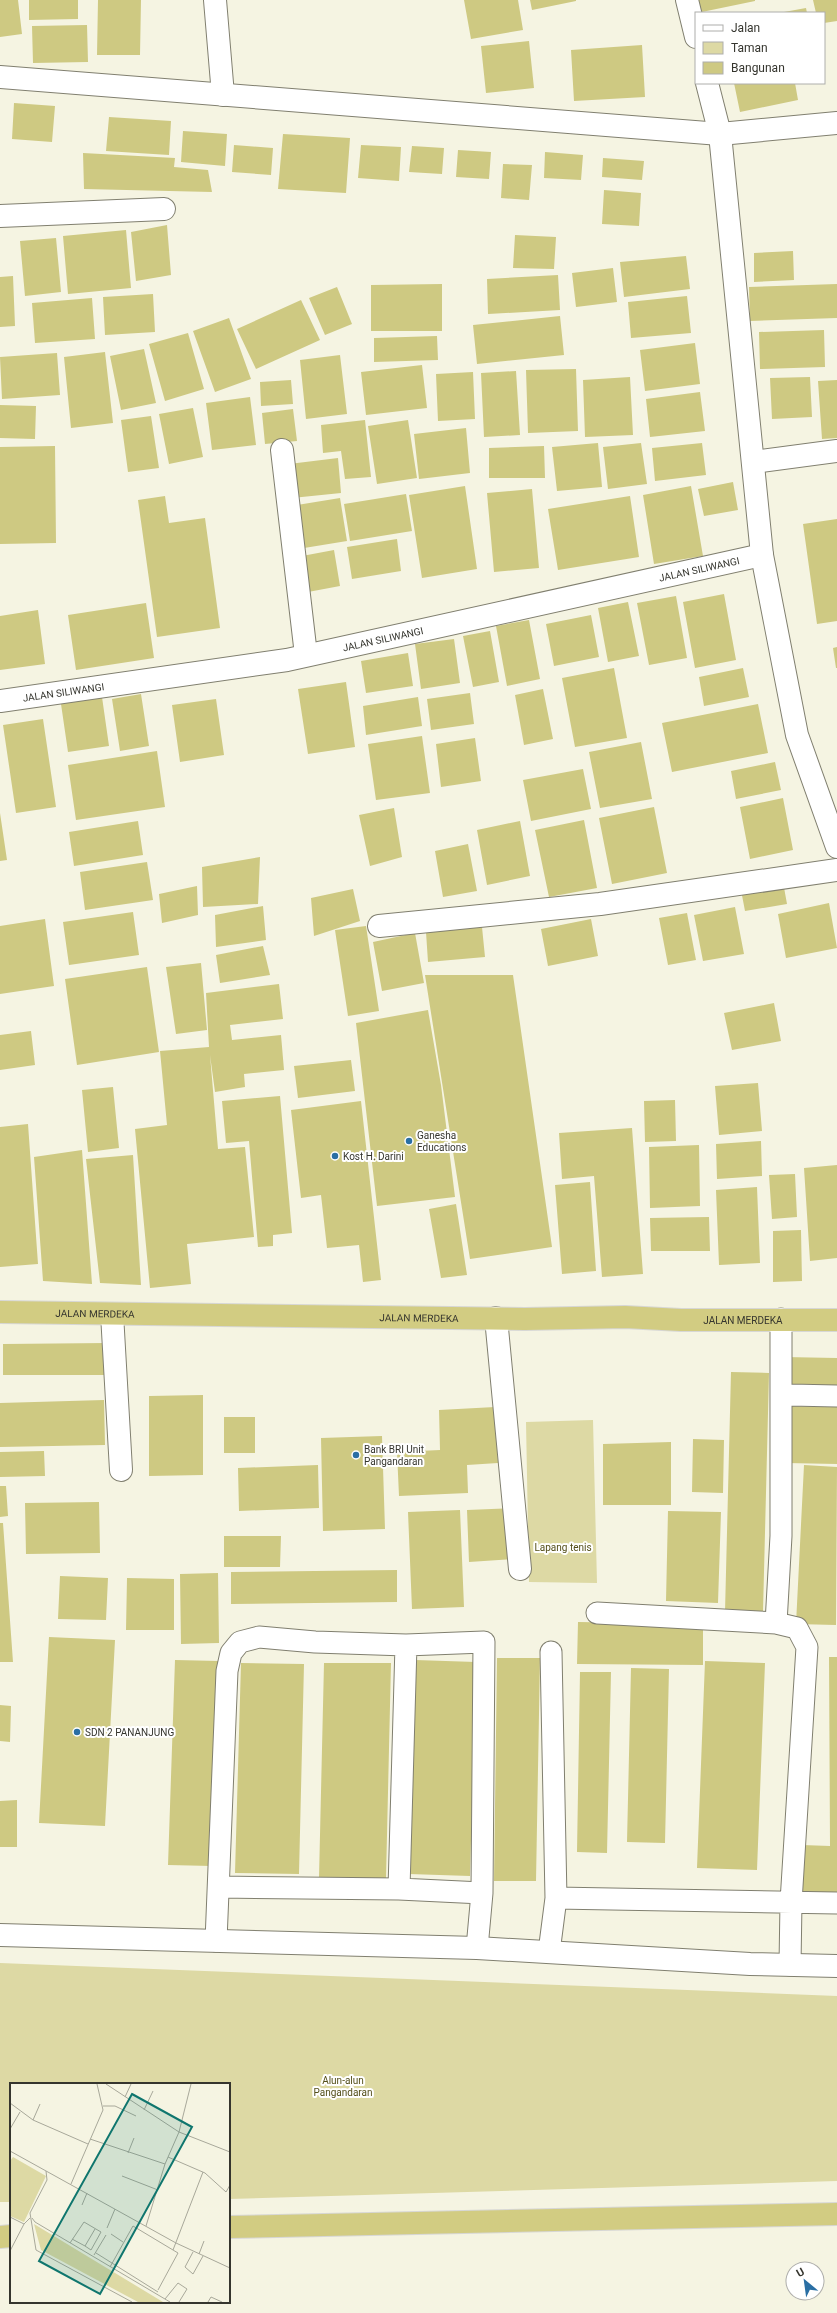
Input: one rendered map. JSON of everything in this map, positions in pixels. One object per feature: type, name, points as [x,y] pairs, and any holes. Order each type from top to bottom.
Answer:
[{"type":"highway","name":"JALAN MERDEKA","points":[[0,1312],[496,1318],[837,1320]]},
{"type":"highway","points":[[230,2227],[837,2214]]},
{"type":"street","points":[[215,0],[223,95]]},
{"type":"street","points":[[687,0],[695,33]]},
{"type":"street","points":[[0,77],[720,134],[837,123]]},
{"type":"street","points":[[707,84],[720,134],[762,555],[797,735],[837,847]]},
{"type":"street","points":[[0,216],[164,209]]},
{"type":"street","points":[[282,450],[306,655]]},
{"type":"street","points":[[753,462],[837,452]]},
{"type":"street","name":"JALAN SILIWANGI","points":[[0,701],[281,661],[762,555]]},
{"type":"street","points":[[379,926],[600,904],[837,870]]},
{"type":"street","points":[[112,1314],[121,1470]]},
{"type":"street","points":[[496,1318],[520,1569]]},
{"type":"street","points":[[0,1935],[477,1948],[790,1965],[837,1966]]},
{"type":"lane","points":[[776,1623],[781,1536],[781,1319]]},
{"type":"lane","points":[[781,1402],[784,1397],[790,1395],[837,1396]]},
{"type":"lane","points":[[597,1613],[776,1623],[797,1628],[806,1647],[791,1902],[790,1965]]},
{"type":"lane","points":[[216,1941],[227,1670],[231,1653],[240,1642],[259,1637],[315,1642],[406,1645],[484,1642],[482,1893],[477,1948]]},
{"type":"lane","points":[[399,1889],[406,1645]]},
{"type":"lane","points":[[549,1952],[556,1898],[551,1652]]},
{"type":"lane","points":[[219,1887],[399,1889],[482,1893]]},
{"type":"lane","points":[[556,1898],[837,1903]]},
{"type":"green space","name":"Lapang tenis","points":[[593,1420],[597,1583],[529,1582],[526,1422]]},
{"type":"green space","name":"Alun-alun Pangandaran","points":[[0,1963],[837,1996],[837,2181],[230,2199],[230,2083],[10,2083],[10,2202],[0,2202]]},
{"type":"building","points":[[0,0],[18,0],[22,34],[0,37]]},
{"type":"building","points":[[29,0],[78,0],[78,19],[29,20]]},
{"type":"building","points":[[98,0],[141,0],[140,55],[97,55]]},
{"type":"building","points":[[464,0],[518,0],[523,30],[471,39]]},
{"type":"building","points":[[530,0],[576,0],[576,1],[532,10]]},
{"type":"building","points":[[694,0],[755,0],[702,12],[697,12]]},
{"type":"building","points":[[813,0],[837,0],[837,21],[825,23],[825,12],[816,12]]},
{"type":"building","points":[[806,8],[807,12],[784,12]]},
{"type":"building","points":[[87,25],[88,62],[33,63],[32,26]]},
{"type":"building","points":[[529,41],[534,88],[486,93],[481,46]]},
{"type":"building","points":[[642,45],[645,97],[574,101],[571,50]]},
{"type":"building","points":[[734,84],[795,84],[798,100],[740,112]]},
{"type":"building","points":[[14,103],[55,106],[52,142],[12,139]]},
{"type":"building","points":[[109,117],[171,121],[169,155],[106,151]]},
{"type":"building","points":[[183,131],[227,134],[225,166],[181,162]]},
{"type":"building","points":[[283,134],[350,138],[346,193],[278,189]]},
{"type":"building","points":[[234,145],[273,148],[271,175],[232,172]]},
{"type":"building","points":[[361,145],[401,147],[399,181],[358,178]]},
{"type":"building","points":[[412,146],[444,148],[442,174],[409,172]]},
{"type":"building","points":[[458,150],[491,152],[489,179],[456,177]]},
{"type":"building","points":[[545,152],[583,155],[581,180],[544,178]]},
{"type":"building","points":[[83,153],[175,158],[174,167],[208,170],[212,192],[84,189]]},
{"type":"building","points":[[603,158],[644,161],[642,180],[602,177]]},
{"type":"building","points":[[503,164],[532,165],[529,200],[501,198]]},
{"type":"building","points":[[604,190],[641,193],[639,226],[602,224]]},
{"type":"building","points":[[167,225],[171,275],[136,281],[131,232]]},
{"type":"building","points":[[126,230],[131,288],[68,294],[63,236]]},
{"type":"building","points":[[515,235],[556,237],[554,269],[513,268]]},
{"type":"building","points":[[56,238],[61,292],[25,296],[20,241]]},
{"type":"building","points":[[793,251],[794,280],[754,282],[754,253]]},
{"type":"building","points":[[686,256],[690,289],[624,297],[620,262]]},
{"type":"building","points":[[613,268],[617,302],[576,307],[572,273]]},
{"type":"building","points":[[558,275],[560,310],[488,314],[487,279]]},
{"type":"building","points":[[13,276],[15,326],[0,327],[0,277]]},
{"type":"building","points":[[442,284],[442,331],[371,331],[371,285]]},
{"type":"building","points":[[837,284],[837,318],[750,321],[749,287]]},
{"type":"building","points":[[337,287],[352,324],[325,335],[309,298]]},
{"type":"building","points":[[153,294],[155,332],[105,335],[103,297]]},
{"type":"building","points":[[687,296],[691,333],[631,338],[628,302]]},
{"type":"building","points":[[92,298],[95,339],[35,343],[32,303]]},
{"type":"building","points":[[301,300],[320,340],[256,369],[237,329]]},
{"type":"building","points":[[560,316],[564,355],[477,364],[473,325]]},
{"type":"building","points":[[229,318],[251,379],[215,392],[193,331]]},
{"type":"building","points":[[824,330],[825,367],[760,369],[759,332]]},
{"type":"building","points":[[188,333],[204,389],[165,401],[149,344]]},
{"type":"building","points":[[437,336],[438,360],[374,362],[374,338]]},
{"type":"building","points":[[695,343],[700,384],[645,391],[640,350]]},
{"type":"building","points":[[144,349],[156,403],[121,410],[110,356]]},
{"type":"building","points":[[105,352],[113,423],[71,428],[64,357]]},
{"type":"building","points":[[57,353],[60,395],[2,399],[0,357]]},
{"type":"building","points":[[340,355],[347,414],[306,419],[300,360]]},
{"type":"building","points":[[422,365],[427,408],[366,415],[361,372]]},
{"type":"building","points":[[576,369],[578,431],[528,433],[526,370]]},
{"type":"building","points":[[516,371],[520,435],[484,437],[481,373]]},
{"type":"building","points":[[473,372],[475,419],[438,421],[436,374]]},
{"type":"building","points":[[630,377],[633,435],[585,437],[583,380]]},
{"type":"building","points":[[810,377],[812,417],[772,419],[770,378]]},
{"type":"building","points":[[291,380],[293,404],[261,406],[260,382]]},
{"type":"building","points":[[837,380],[837,438],[822,439],[818,381]]},
{"type":"building","points":[[700,392],[705,431],[650,437],[646,399]]},
{"type":"building","points":[[250,397],[256,445],[212,450],[206,403]]},
{"type":"building","points":[[0,405],[36,406],[35,439],[0,438]]},
{"type":"building","points":[[193,408],[203,457],[169,464],[159,414]]},
{"type":"building","points":[[293,409],[297,441],[265,444],[262,413]]},
{"type":"building","points":[[151,416],[159,468],[128,472],[121,420]]},
{"type":"building","points":[[365,420],[371,477],[345,479],[341,451],[323,453],[321,425]]},
{"type":"building","points":[[408,420],[417,478],[377,484],[368,426]]},
{"type":"building","points":[[466,428],[470,473],[419,479],[414,434]]},
{"type":"building","points":[[598,443],[602,487],[557,491],[552,447]]},
{"type":"building","points":[[641,443],[647,484],[608,489],[603,447]]},
{"type":"building","points":[[702,443],[706,475],[655,481],[652,448]]},
{"type":"building","points":[[55,446],[56,543],[0,544],[0,447]]},
{"type":"building","points":[[544,446],[545,478],[489,478],[489,448]]},
{"type":"building","points":[[338,458],[341,493],[292,498],[289,464]]},
{"type":"building","points":[[733,482],[738,510],[704,516],[698,489]]},
{"type":"building","points":[[465,486],[477,569],[422,578],[409,495]]},
{"type":"building","points":[[691,486],[703,556],[654,564],[643,495]]},
{"type":"building","points":[[532,489],[539,568],[494,572],[487,493]]},
{"type":"building","points":[[406,494],[412,531],[350,541],[344,504]]},
{"type":"building","points":[[165,496],[169,523],[205,518],[220,628],[157,637],[138,500]]},
{"type":"building","points":[[630,496],[639,557],[558,570],[548,509]]},
{"type":"building","points":[[340,498],[347,541],[298,549],[291,506]]},
{"type":"building","points":[[837,519],[837,621],[817,624],[803,524]]},
{"type":"building","points":[[397,539],[401,571],[352,579],[347,547]]},
{"type":"building","points":[[334,550],[340,586],[308,592],[302,556]]},
{"type":"building","points":[[724,594],[736,660],[695,668],[683,602]]},
{"type":"building","points":[[676,596],[687,658],[649,665],[637,603]]},
{"type":"building","points":[[628,602],[639,656],[608,662],[598,608]]},
{"type":"building","points":[[146,603],[154,658],[76,670],[68,615]]},
{"type":"building","points":[[38,610],[45,664],[0,670],[0,616]]},
{"type":"building","points":[[591,615],[599,657],[554,666],[546,624]]},
{"type":"building","points":[[529,620],[540,679],[507,686],[496,626]]},
{"type":"building","points":[[490,631],[499,682],[473,687],[463,636]]},
{"type":"building","points":[[454,639],[460,683],[421,689],[415,644]]},
{"type":"building","points":[[837,647],[837,668],[836,668],[833,648]]},
{"type":"building","points":[[408,653],[413,686],[366,693],[361,661]]},
{"type":"building","points":[[614,668],[627,738],[575,747],[562,678]]},
{"type":"building","points":[[743,668],[749,697],[704,706],[699,677]]},
{"type":"building","points":[[346,682],[355,747],[308,754],[298,689]]},
{"type":"building","points":[[543,689],[553,739],[524,745],[515,695]]},
{"type":"building","points":[[470,693],[474,724],[431,730],[427,699]]},
{"type":"building","points":[[141,694],[149,746],[120,751],[112,699]]},
{"type":"building","points":[[102,697],[109,746],[68,752],[61,704]]},
{"type":"building","points":[[418,697],[422,726],[366,735],[363,706]]},
{"type":"building","points":[[216,699],[224,755],[180,762],[172,705]]},
{"type":"building","points":[[758,704],[768,753],[672,772],[662,723]]},
{"type":"building","points":[[43,719],[56,807],[16,813],[3,725]]},
{"type":"building","points":[[422,736],[430,793],[376,800],[368,744]]},
{"type":"building","points":[[475,738],[481,781],[441,787],[436,744]]},
{"type":"building","points":[[641,742],[652,799],[600,808],[589,752]]},
{"type":"building","points":[[157,751],[165,807],[76,820],[68,765]]},
{"type":"building","points":[[775,762],[781,790],[736,799],[731,771]]},
{"type":"building","points":[[583,769],[591,809],[531,821],[523,780]]},
{"type":"building","points":[[783,798],[793,850],[750,859],[740,807]]},
{"type":"building","points":[[654,807],[667,873],[612,884],[599,818]]},
{"type":"building","points":[[394,808],[402,857],[370,866],[359,815]]},
{"type":"building","points":[[0,813],[7,860],[0,861]]},
{"type":"building","points":[[584,820],[597,888],[549,897],[535,830]]},
{"type":"building","points":[[138,821],[143,855],[74,866],[69,832]]},
{"type":"building","points":[[520,821],[530,876],[487,885],[477,830]]},
{"type":"building","points":[[468,844],[477,891],[443,897],[435,851]]},
{"type":"building","points":[[260,857],[258,904],[203,907],[202,867]]},
{"type":"building","points":[[147,862],[153,900],[85,910],[80,872]]},
{"type":"building","points":[[783,882],[787,904],[745,911],[741,890]]},
{"type":"building","points":[[197,886],[198,915],[162,923],[159,894]]},
{"type":"building","points":[[353,889],[360,921],[314,936],[311,898]]},
{"type":"building","points":[[829,903],[837,948],[786,958],[778,914]]},
{"type":"building","points":[[263,906],[266,940],[216,947],[215,915]]},
{"type":"building","points":[[735,907],[744,954],[703,961],[694,915]]},
{"type":"building","points":[[133,912],[139,955],[69,965],[63,922]]},
{"type":"building","points":[[687,913],[696,960],[668,965],[659,918]]},
{"type":"building","points":[[45,919],[54,986],[0,994],[0,926]]},
{"type":"building","points":[[591,919],[598,956],[548,966],[541,929]]},
{"type":"building","points":[[366,926],[379,1011],[348,1016],[335,930]]},
{"type":"building","points":[[482,927],[485,957],[428,962],[426,932]]},
{"type":"building","points":[[415,933],[424,983],[382,991],[373,942]]},
{"type":"building","points":[[263,946],[270,975],[220,983],[216,955]]},
{"type":"building","points":[[201,963],[207,1030],[176,1034],[166,967]]},
{"type":"building","points":[[147,967],[159,1052],[77,1065],[65,979]]},
{"type":"building","points":[[425,975],[513,975],[552,1247],[470,1259]]},
{"type":"building","points":[[279,984],[283,1019],[230,1025],[232,1040],[281,1035],[284,1070],[244,1074],[245,1087],[215,1092],[210,1055],[218,1149],[245,1147],[254,1237],[187,1244],[191,1284],[150,1288],[135,1129],[167,1125],[160,1051],[209,1047],[206,993]]},
{"type":"building","points":[[774,1003],[781,1041],[732,1050],[724,1013]]},
{"type":"building","name":"Ganesha Educations","points":[[428,1010],[441,1085],[455,1197],[377,1206],[356,1023]]},
{"type":"building","points":[[31,1031],[35,1065],[0,1070],[0,1035]]},
{"type":"building","points":[[351,1060],[355,1091],[298,1098],[294,1066]]},
{"type":"building","points":[[758,1083],[762,1131],[719,1135],[715,1086]]},
{"type":"building","points":[[113,1087],[119,1148],[88,1152],[82,1090]]},
{"type":"building","points":[[280,1096],[292,1233],[273,1235],[273,1246],[258,1247],[249,1141],[226,1143],[222,1101]]},
{"type":"building","points":[[675,1100],[676,1141],[645,1142],[644,1101]]},
{"type":"building","points":[[361,1101],[381,1280],[363,1282],[359,1245],[327,1248],[321,1195],[301,1198],[291,1110]]},
{"type":"building","points":[[28,1124],[38,1264],[0,1267],[0,1127]]},
{"type":"building","points":[[632,1128],[643,1274],[602,1277],[594,1176],[562,1179],[559,1133]]},
{"type":"building","points":[[761,1141],[762,1176],[717,1179],[716,1144]]},
{"type":"building","points":[[699,1145],[700,1206],[650,1208],[649,1147]]},
{"type":"building","points":[[82,1150],[92,1284],[43,1281],[34,1157]]},
{"type":"building","points":[[133,1155],[141,1285],[100,1283],[86,1159]]},
{"type":"building","points":[[837,1165],[837,1258],[810,1261],[804,1168]]},
{"type":"building","points":[[795,1174],[797,1217],[772,1219],[769,1175]]},
{"type":"building","points":[[590,1182],[596,1271],[562,1274],[555,1185]]},
{"type":"building","points":[[757,1187],[760,1263],[719,1265],[716,1190]]},
{"type":"building","points":[[456,1204],[467,1275],[441,1278],[429,1209]]},
{"type":"building","points":[[709,1217],[710,1251],[651,1251],[650,1218]]},
{"type":"building","points":[[801,1230],[802,1281],[773,1282],[773,1231]]},
{"type":"building","points":[[107,1343],[107,1375],[3,1375],[3,1344]]},
{"type":"building","points":[[784,1357],[837,1358],[837,1386],[783,1385]]},
{"type":"building","points":[[731,1372],[769,1373],[763,1612],[725,1612]]},
{"type":"building","points":[[203,1395],[203,1475],[149,1476],[149,1396]]},
{"type":"building","points":[[104,1400],[105,1445],[0,1447],[0,1403]]},
{"type":"building","points":[[787,1406],[837,1407],[837,1464],[786,1463]]},
{"type":"building","points":[[495,1407],[498,1463],[467,1465],[468,1493],[399,1496],[397,1452],[440,1450],[439,1410]]},
{"type":"building","points":[[224,1417],[255,1417],[255,1453],[224,1453]]},
{"type":"building","points":[[382,1436],[385,1529],[323,1531],[321,1438]]},
{"type":"building","points":[[693,1439],[724,1440],[723,1493],[692,1492]]},
{"type":"building","points":[[671,1442],[671,1505],[603,1505],[603,1444]]},
{"type":"building","points":[[44,1451],[45,1476],[0,1477],[0,1452]]},
{"type":"building","points":[[318,1465],[319,1508],[239,1511],[238,1468]]},
{"type":"building","points":[[804,1465],[837,1467],[836,1625],[796,1624]]},
{"type":"building","points":[[0,1486],[6,1486],[8,1516],[0,1517]]},
{"type":"building","points":[[99,1502],[100,1553],[26,1554],[25,1503]]},
{"type":"building","points":[[513,1508],[515,1559],[469,1562],[467,1510]]},
{"type":"building","points":[[460,1510],[464,1607],[412,1609],[408,1512]]},
{"type":"building","points":[[668,1511],[721,1512],[718,1603],[666,1601]]},
{"type":"building","points":[[0,1523],[3,1523],[13,1662],[0,1662]]},
{"type":"building","points":[[224,1536],[281,1536],[280,1567],[224,1567]]},
{"type":"building","points":[[397,1570],[397,1602],[231,1604],[231,1572]]},
{"type":"building","points":[[218,1573],[219,1643],[181,1644],[180,1574]]},
{"type":"building","points":[[60,1576],[108,1578],[106,1620],[58,1619]]},
{"type":"building","points":[[127,1578],[174,1579],[174,1630],[126,1630]]},
{"type":"building","points":[[578,1622],[703,1624],[703,1665],[577,1664]]},
{"type":"building","name":"SDN 2 PANANJUNG","points":[[49,1637],[115,1640],[105,1826],[39,1823]]},
{"type":"building","points":[[829,1657],[837,1657],[837,1893],[801,1892],[802,1845],[830,1846]]},
{"type":"building","points":[[497,1658],[540,1658],[536,1881],[494,1881]]},
{"type":"building","points":[[175,1660],[219,1661],[212,1866],[168,1865]]},
{"type":"building","points":[[415,1660],[476,1662],[470,1876],[409,1874]]},
{"type":"building","points":[[705,1661],[765,1663],[757,1870],[697,1868]]},
{"type":"building","points":[[241,1663],[304,1664],[299,1874],[235,1873]]},
{"type":"building","points":[[324,1663],[391,1663],[386,1878],[319,1878]]},
{"type":"building","points":[[631,1668],[669,1669],[665,1843],[627,1842]]},
{"type":"building","points":[[580,1672],[611,1672],[607,1853],[577,1852]]},
{"type":"building","points":[[0,1705],[11,1706],[10,1742],[0,1741]]},
{"type":"building","points":[[17,1800],[17,1847],[0,1847],[0,1801]]},
{"type":"place","name":"Ganesha Educations","points":[[409,1141]]},
{"type":"place","name":"Kost H. Darini","points":[[335,1156]]},
{"type":"place","name":"Bank BRI Unit Pangandaran","points":[[356,1455]]},
{"type":"place","name":"SDN 2 PANANJUNG","points":[[77,1732]]}]
